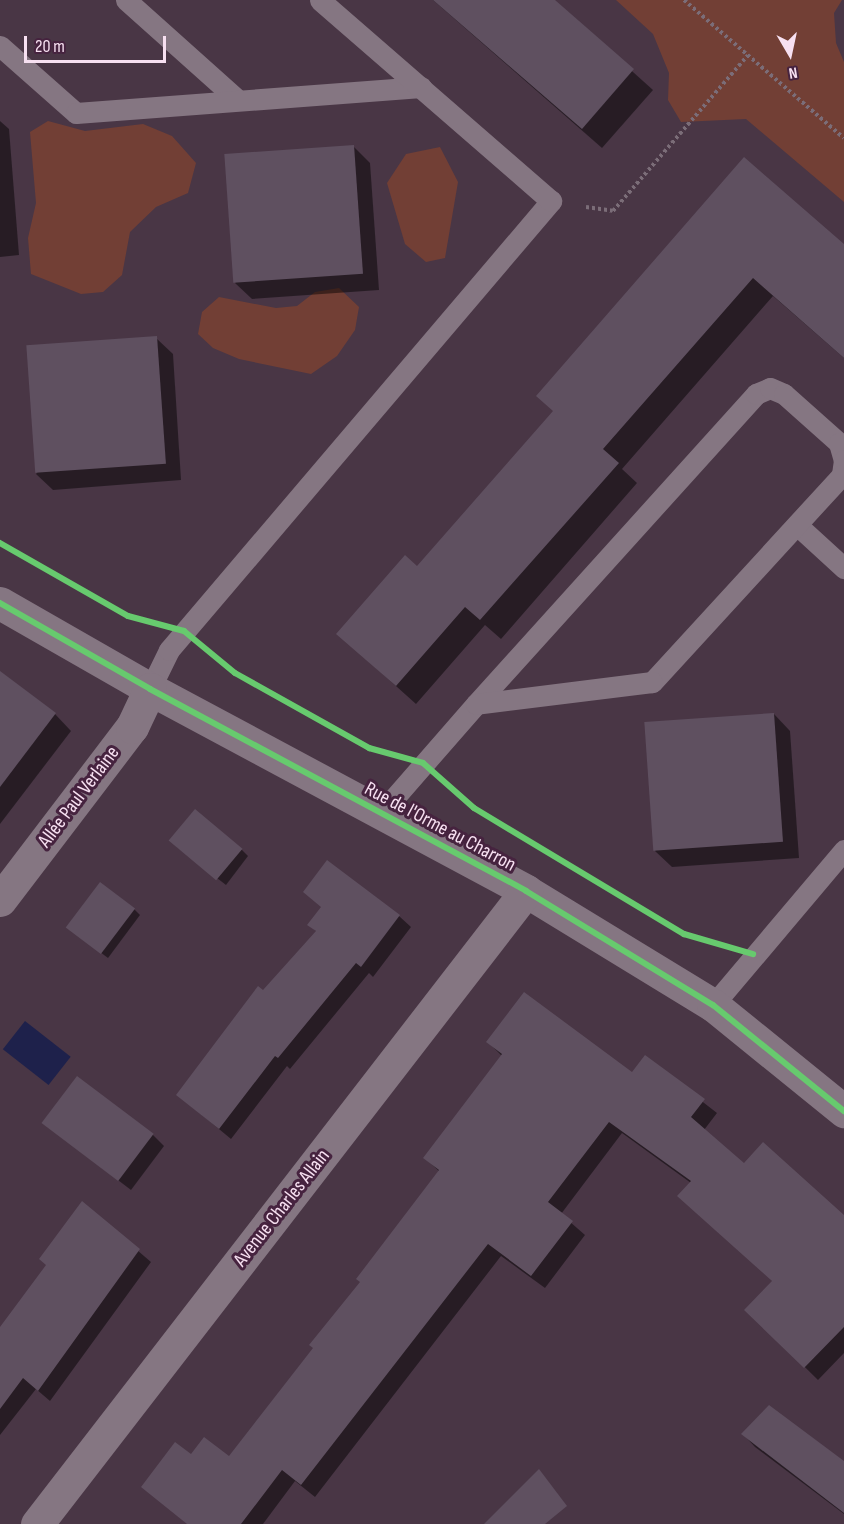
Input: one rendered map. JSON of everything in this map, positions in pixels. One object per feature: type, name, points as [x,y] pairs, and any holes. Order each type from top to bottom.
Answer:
[{"type":"street","name":"Rue de l'Orme au Charron","points":[[0,603],[150,689],[526,891],[713,1005],[844,1111]]},
{"type":"street","name":"Allée Paul Verlaine","points":[[0,900],[132,727],[150,689]]},
{"type":"street","name":"Avenue Charles Allain","points":[[37,1524],[526,891]]},
{"type":"lane","points":[[126,0],[238,100]]},
{"type":"lane","points":[[150,689],[169,650],[551,201],[320,0]]},
{"type":"lane","points":[[0,46],[76,113],[421,87]]},
{"type":"lane","points":[[381,813],[476,704],[756,394],[770,388],[784,394],[839,442],[844,460],[842,475],[652,682],[476,704]]},
{"type":"lane","points":[[797,525],[844,568]]},
{"type":"lane","points":[[713,1005],[844,850]]},
{"type":"path","points":[[684,0],[844,138]]},
{"type":"path","points":[[551,201],[613,211],[748,55]]},
{"type":"shaded area","points":[[616,0],[842,0],[834,13],[836,43],[844,62],[844,202],[746,119],[681,122],[668,100],[669,73],[653,34]]},
{"type":"shaded area","points":[[48,121],[85,131],[143,124],[172,136],[196,163],[188,193],[156,207],[130,232],[122,275],[103,292],[81,294],[31,274],[28,238],[36,203],[30,132]]},
{"type":"shaded area","points":[[440,147],[458,182],[445,258],[426,262],[405,244],[387,183],[406,154]]},
{"type":"shaded area","points":[[339,288],[359,307],[355,330],[337,356],[311,374],[239,359],[213,348],[198,334],[202,312],[219,297],[276,308],[297,306],[315,292]]},
{"type":"shaded area","points":[[25,1021],[71,1057],[49,1085],[3,1049]]},
{"type":"building","points":[[433,0],[555,0],[634,69],[582,129]]},
{"type":"building","points":[[354,145],[363,274],[233,283],[224,154]]},
{"type":"building","points":[[744,157],[844,244],[844,358],[753,278],[603,449],[619,463],[480,620],[465,607],[396,686],[336,634],[405,555],[417,566],[553,411],[536,396]]},
{"type":"building","points":[[157,336],[166,464],[35,473],[26,345]]},
{"type":"building","points":[[0,671],[56,713],[0,787]]},
{"type":"building","points":[[774,713],[783,842],[653,851],[644,722]]},
{"type":"building","points":[[195,809],[242,849],[216,880],[169,840]]},
{"type":"building","points":[[327,860],[400,915],[361,967],[356,963],[278,1058],[275,1056],[219,1129],[176,1095],[258,986],[263,990],[316,931],[307,925],[321,907],[303,892]]},
{"type":"building","points":[[100,882],[135,908],[101,954],[66,928]]},
{"type":"building","points":[[524,992],[632,1072],[645,1055],[705,1099],[691,1117],[744,1163],[763,1142],[844,1215],[844,1327],[804,1368],[744,1310],[772,1281],[677,1196],[691,1181],[609,1122],[548,1202],[573,1221],[531,1276],[488,1244],[301,1485],[282,1470],[241,1524],[187,1524],[141,1487],[175,1442],[191,1454],[204,1437],[229,1456],[313,1348],[309,1345],[360,1282],[356,1279],[439,1170],[423,1158],[502,1054],[486,1042]]},
{"type":"building","points":[[77,1076],[154,1134],[118,1181],[41,1123]]},
{"type":"building","points":[[82,1201],[140,1249],[38,1391],[23,1378],[0,1409],[0,1327],[46,1265],[39,1259]]},
{"type":"building","points":[[769,1405],[844,1461],[844,1513],[741,1434]]},
{"type":"building","points":[[539,1469],[567,1506],[545,1524],[484,1524]]},
{"type":"cycle path","points":[[0,543],[128,616],[184,631],[235,673],[369,748],[423,763],[474,808],[684,934],[753,954]]},
{"type":"cycle path","points":[[0,603],[150,689],[526,891],[713,1005],[844,1111]]}]
